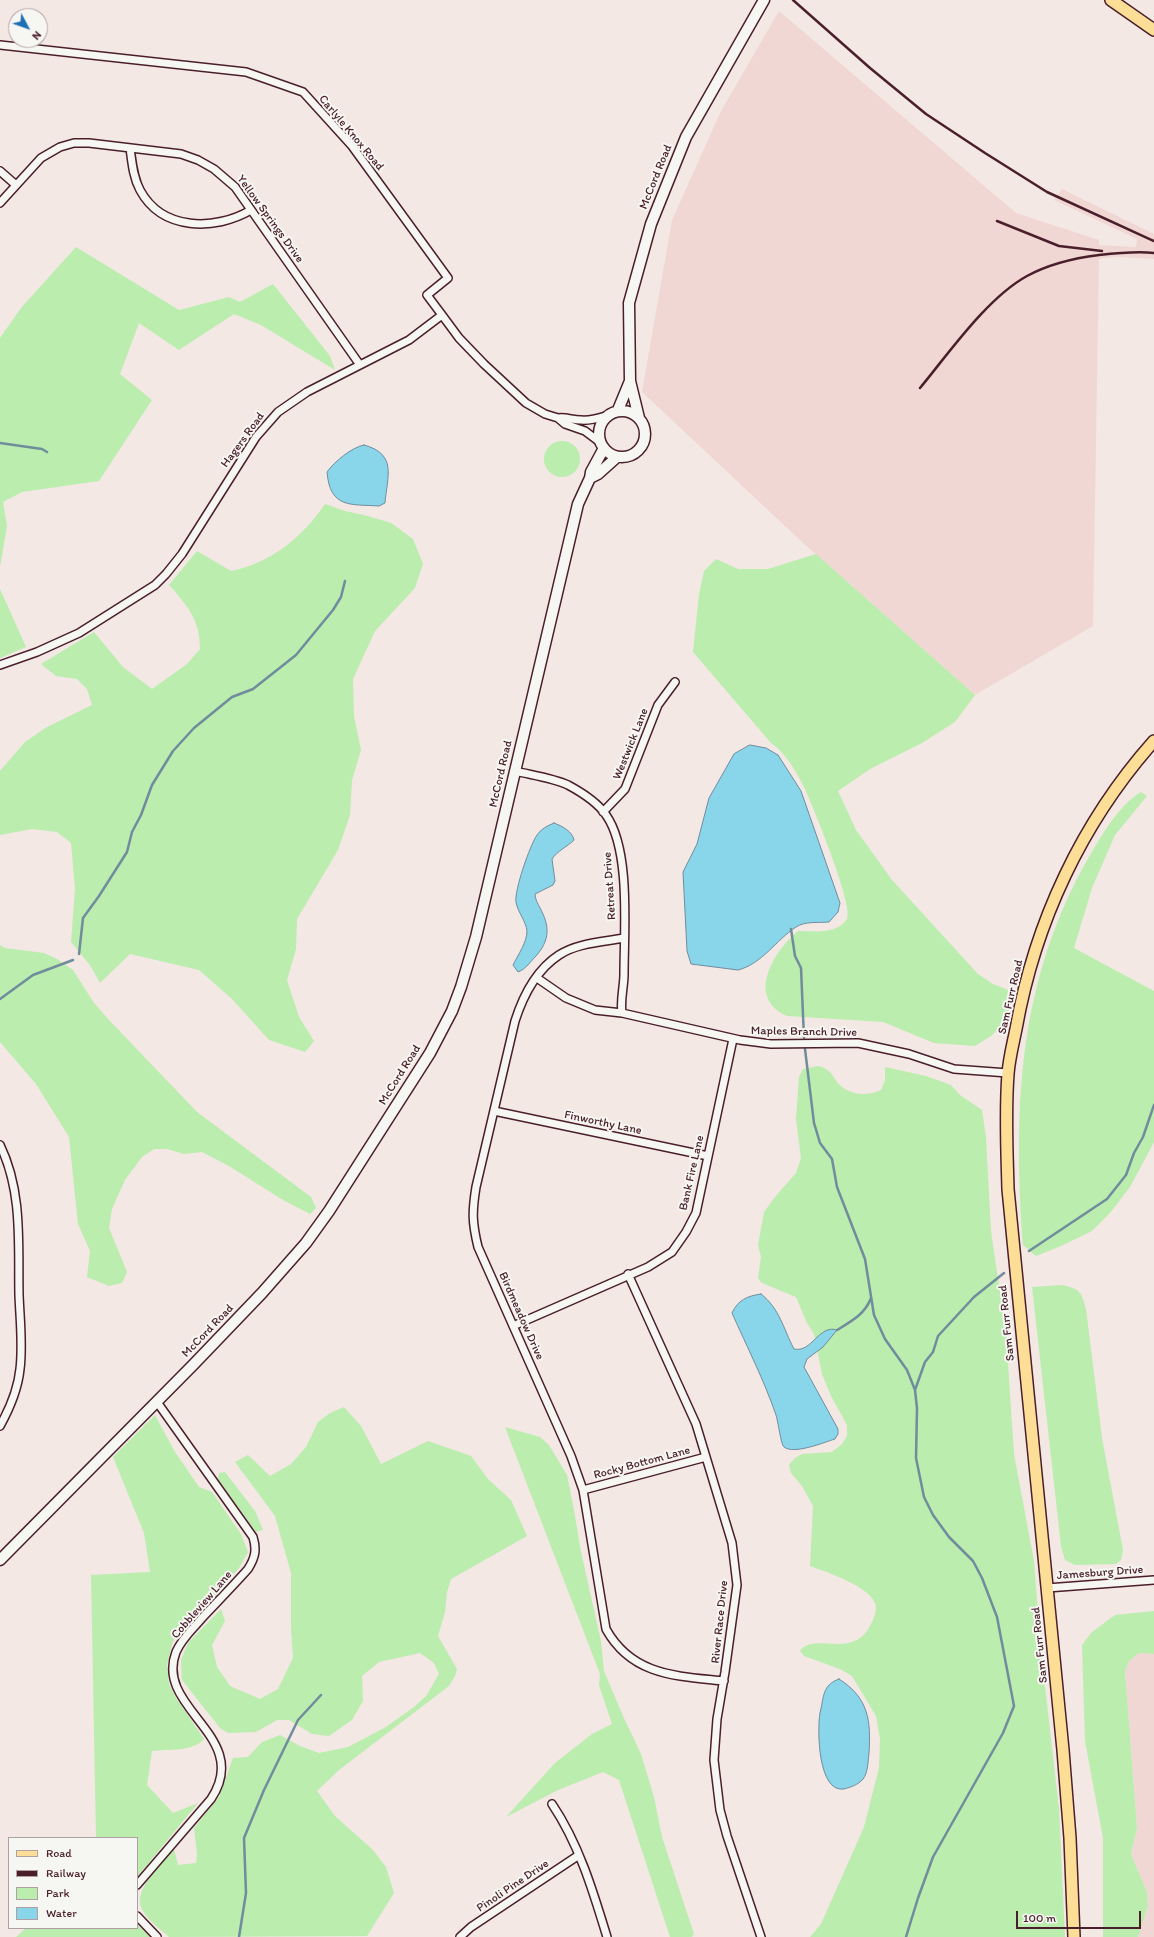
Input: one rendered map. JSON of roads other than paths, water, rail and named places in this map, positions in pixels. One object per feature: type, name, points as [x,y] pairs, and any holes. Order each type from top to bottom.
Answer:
[{"type":"main road","points":[[1111,0],[1154,30]]},
{"type":"main road","name":"Sam Furr Road","points":[[1074,1937],[1070,1838],[1008,1196],[1006,1139],[1008,1073],[1017,1022],[1029,972],[1042,929],[1058,890],[1074,857],[1106,802],[1126,772],[1154,741]]},
{"type":"street","name":"McCord Road","points":[[590,478],[598,474],[617,457],[631,456],[643,443],[644,430],[639,418],[630,381],[628,303],[651,224],[686,137],[764,0]]},
{"type":"street","name":"Carlyle Knox Road","points":[[0,45],[246,72],[303,92],[352,146],[448,278],[427,294],[442,315]]},
{"type":"street","name":"Yellow Springs Drive","points":[[0,203],[41,158],[60,147],[82,143],[130,148],[181,154],[206,164],[228,181],[251,210],[360,365]]},
{"type":"street","points":[[130,148],[134,175],[140,190],[153,206],[169,217],[192,224],[210,224],[231,219],[251,210]]},
{"type":"street","points":[[0,171],[16,185]]},
{"type":"street","name":"Hagers Road","points":[[0,664],[37,652],[79,632],[154,585],[166,574],[182,554],[231,476],[268,421],[278,412],[307,392],[409,340],[442,315]]},
{"type":"street","points":[[442,315],[460,338],[499,380],[526,403],[545,414],[558,418],[565,424],[585,431],[617,457]]},
{"type":"street","name":"McCord Road","points":[[0,1560],[157,1402],[262,1293],[306,1243],[329,1211],[430,1053],[452,1011],[466,973],[578,504],[602,446],[599,434],[601,424],[614,412],[630,381]]},
{"type":"street","points":[[558,418],[566,417],[580,420],[593,420],[614,412],[628,412],[639,418]]},
{"type":"street","name":"Westwick Lane","points":[[603,812],[625,788],[658,704],[675,682]]},
{"type":"street","name":"Retreat Drive","points":[[515,771],[568,785],[591,800],[603,812],[615,834],[621,856],[624,938],[624,981],[620,1004],[622,1013]]},
{"type":"street","name":"Birdmeadow Drive","points":[[624,938],[582,946],[559,954],[544,967],[523,998],[515,1021],[472,1213],[478,1248],[571,1456],[583,1490],[606,1629],[613,1641],[627,1655],[643,1666],[664,1674],[724,1681]]},
{"type":"street","name":"Maples Branch Drive","points":[[537,978],[566,998],[579,1005],[595,1010],[622,1013],[733,1039],[758,1043],[858,1043],[909,1054],[954,1070],[1008,1073]]},
{"type":"street","name":"Bank Fire Lane","points":[[513,1326],[628,1274],[648,1267],[672,1252],[686,1232],[696,1213],[733,1039]]},
{"type":"street","name":"Finworthy Lane","points":[[494,1111],[708,1156]]},
{"type":"street","points":[[0,1146],[10,1168],[17,1203],[21,1356],[17,1386],[12,1402],[0,1426]]},
{"type":"street","name":"River Race Drive","points":[[628,1274],[696,1424],[732,1543],[737,1585],[724,1681],[717,1719],[714,1760],[720,1810],[727,1836],[761,1937]]},
{"type":"street","name":"Cobbleview Lane","points":[[138,1884],[211,1799],[219,1784],[222,1767],[219,1750],[214,1740],[179,1691],[174,1677],[174,1662],[180,1644],[248,1569],[255,1555],[256,1549],[253,1537],[157,1402]]},
{"type":"street","name":"Rocky Bottom Lane","points":[[583,1490],[706,1456]]},
{"type":"street","name":"Jamesburg Drive","points":[[1047,1588],[1154,1580]]},
{"type":"street","points":[[552,1804],[568,1828],[579,1855],[607,1937]]},
{"type":"street","name":"Pinoli Pine Drive","points":[[460,1937],[471,1927],[579,1855]]},
{"type":"street","points":[[138,1917],[157,1937]]},
{"type":"water","points":[[364,445],[375,449],[382,454],[386,460],[388,468],[385,503],[379,506],[359,505],[344,502],[332,493],[329,484],[327,472],[330,468],[349,452],[359,446]]},
{"type":"water","points":[[750,745],[766,748],[778,755],[801,791],[840,903],[838,912],[829,922],[807,923],[796,927],[762,957],[747,967],[738,970],[691,964],[687,951],[683,872],[697,844],[709,798],[734,754]]},
{"type":"water","points":[[554,823],[569,831],[574,840],[552,859],[555,881],[553,885],[535,894],[546,921],[546,939],[541,950],[536,956],[526,967],[518,972],[513,965],[524,944],[527,931],[516,902],[517,888],[534,840],[540,831]]},
{"type":"water","points":[[761,1294],[777,1312],[794,1349],[806,1347],[825,1331],[831,1329],[837,1330],[823,1347],[807,1359],[804,1367],[838,1429],[838,1434],[835,1439],[802,1449],[795,1450],[784,1447],[776,1415],[761,1376],[732,1313],[737,1305],[744,1299]]},
{"type":"water","points":[[839,1679],[857,1694],[862,1702],[866,1711],[870,1741],[865,1776],[857,1784],[844,1789],[835,1788],[829,1781],[824,1771],[819,1746],[819,1721],[823,1697],[829,1685]]},
{"type":"waterway","points":[[0,443],[42,449],[47,452]]},
{"type":"waterway","points":[[79,954],[83,918],[127,852],[132,832],[141,815],[152,785],[173,751],[194,728],[232,697],[253,689],[296,655],[333,610],[341,597],[345,581]]},
{"type":"waterway","points":[[791,929],[795,956],[801,968],[804,1038]]},
{"type":"waterway","points":[[0,999],[33,975],[73,960]]},
{"type":"waterway","points":[[805,1049],[814,1123],[820,1143],[832,1159],[837,1187],[865,1259],[874,1315],[885,1339],[907,1370],[915,1390],[917,1408],[916,1458],[924,1497],[933,1515],[949,1537],[973,1561],[982,1578],[997,1617],[1014,1706],[1003,1733],[933,1857],[906,1937]]},
{"type":"waterway","points":[[1029,1251],[1107,1199],[1126,1175],[1134,1153],[1143,1137],[1154,1105]]},
{"type":"waterway","points":[[915,1390],[925,1362],[933,1352],[938,1336],[974,1297],[1004,1273]]},
{"type":"waterway","points":[[837,1330],[862,1313],[871,1298]]},
{"type":"waterway","points":[[239,1937],[246,1893],[244,1838],[264,1790],[298,1720],[321,1695]]},
{"type":"railway","points":[[793,0],[870,68],[926,114],[1047,192],[1154,241]]},
{"type":"railway","points":[[997,221],[1059,246],[1102,251]]},
{"type":"railway","points":[[920,388],[969,327],[983,312],[997,298],[1027,276],[1053,265],[1081,258],[1126,252],[1154,253]]}]
